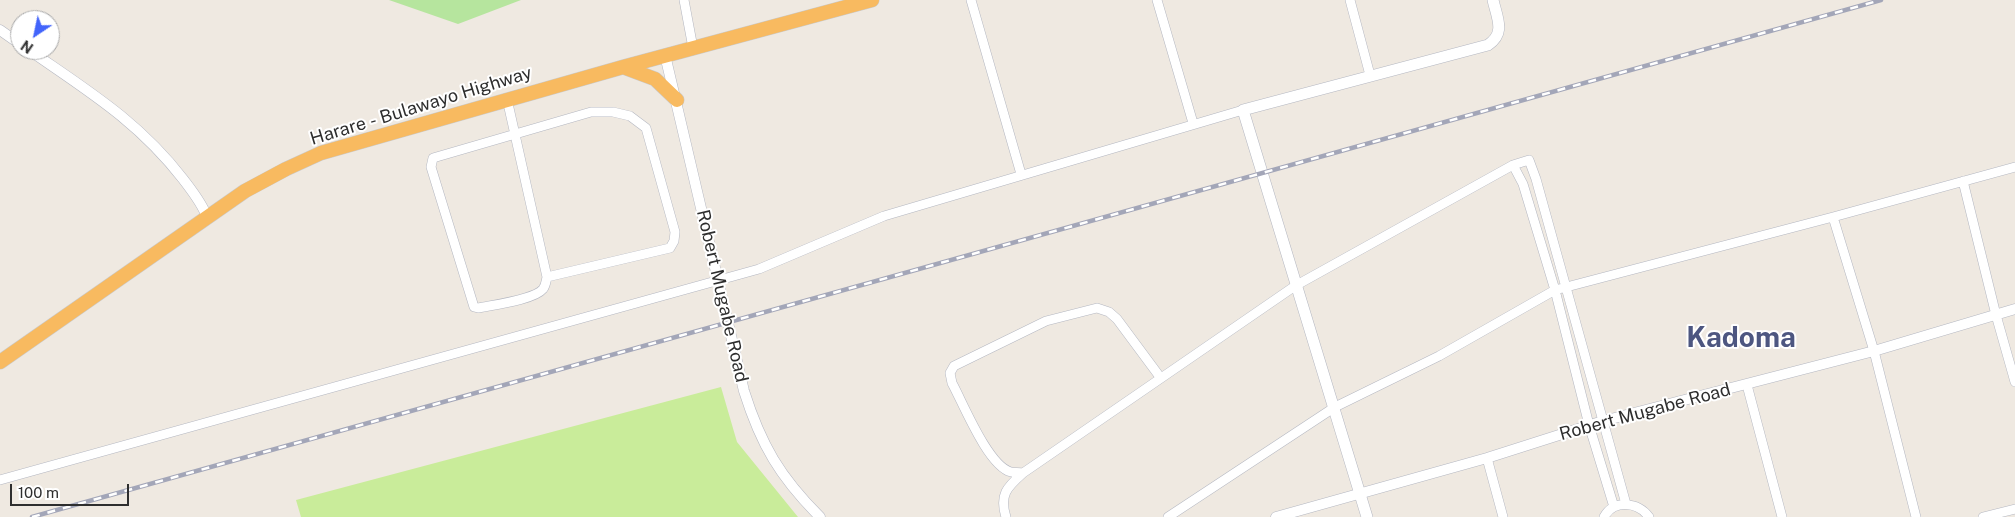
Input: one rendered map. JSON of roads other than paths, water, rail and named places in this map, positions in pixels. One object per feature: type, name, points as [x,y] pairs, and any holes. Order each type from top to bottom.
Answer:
[{"type":"highway","name":"Harare - Bulawayo Highway","points":[[0,362],[207,217],[286,169],[322,153],[665,55],[872,0]]},
{"type":"highway","points":[[623,67],[655,79],[677,100]]},
{"type":"main road","points":[[1367,517],[1243,110],[1488,45],[1497,39],[1500,30],[1493,0]]},
{"type":"street","points":[[684,0],[693,48]]},
{"type":"street","points":[[971,0],[1021,174]]},
{"type":"street","points":[[1157,0],[1193,123]]},
{"type":"street","points":[[1350,0],[1370,75]]},
{"type":"street","name":"Robert Mugabe Road","points":[[665,55],[719,278],[744,391],[752,417],[766,450],[785,480],[820,517]]},
{"type":"street","points":[[44,60],[116,110],[144,134],[168,160],[199,201],[207,217]]},
{"type":"street","points":[[507,99],[516,133],[547,277],[542,289],[538,292],[504,303],[478,308],[474,307],[469,298],[431,167],[433,158],[516,133],[591,112],[613,112],[630,116],[646,128],[675,232],[674,241],[670,248],[547,277]]},
{"type":"street","points":[[0,480],[719,278],[759,269],[884,216],[1193,123],[1243,110]]},
{"type":"street","points":[[1006,517],[1002,496],[1006,488],[1022,473],[1160,377],[1296,286],[1513,165],[1528,160],[1536,179],[1626,504]]},
{"type":"street","points":[[1513,165],[1523,184],[1554,290],[1589,425],[1614,507]]},
{"type":"street","points":[[1168,517],[1335,407],[1439,356],[1554,290],[1833,218],[2015,167]]},
{"type":"street","points":[[1964,181],[1996,315],[2015,382]]},
{"type":"street","points":[[1833,218],[1874,351],[1916,517]]},
{"type":"street","points":[[1022,473],[1010,472],[1000,466],[987,450],[952,383],[950,372],[954,366],[1032,326],[1097,308],[1109,312],[1117,319],[1160,377]]},
{"type":"street","name":"Robert Mugabe Road","points":[[1276,517],[1487,458],[1603,421],[1874,351],[2015,309]]},
{"type":"street","points":[[1746,385],[1782,517]]},
{"type":"street","points":[[1487,458],[1503,517]]},
{"type":"street","points":[[1604,517],[1614,507],[1626,504],[1636,506],[1649,517]]},
{"type":"street","points":[[1983,517],[2015,509]]},
{"type":"railway","points":[[32,517],[1881,0]]},
{"type":"district","name":"Kadoma","points":[[1741,338]]}]
